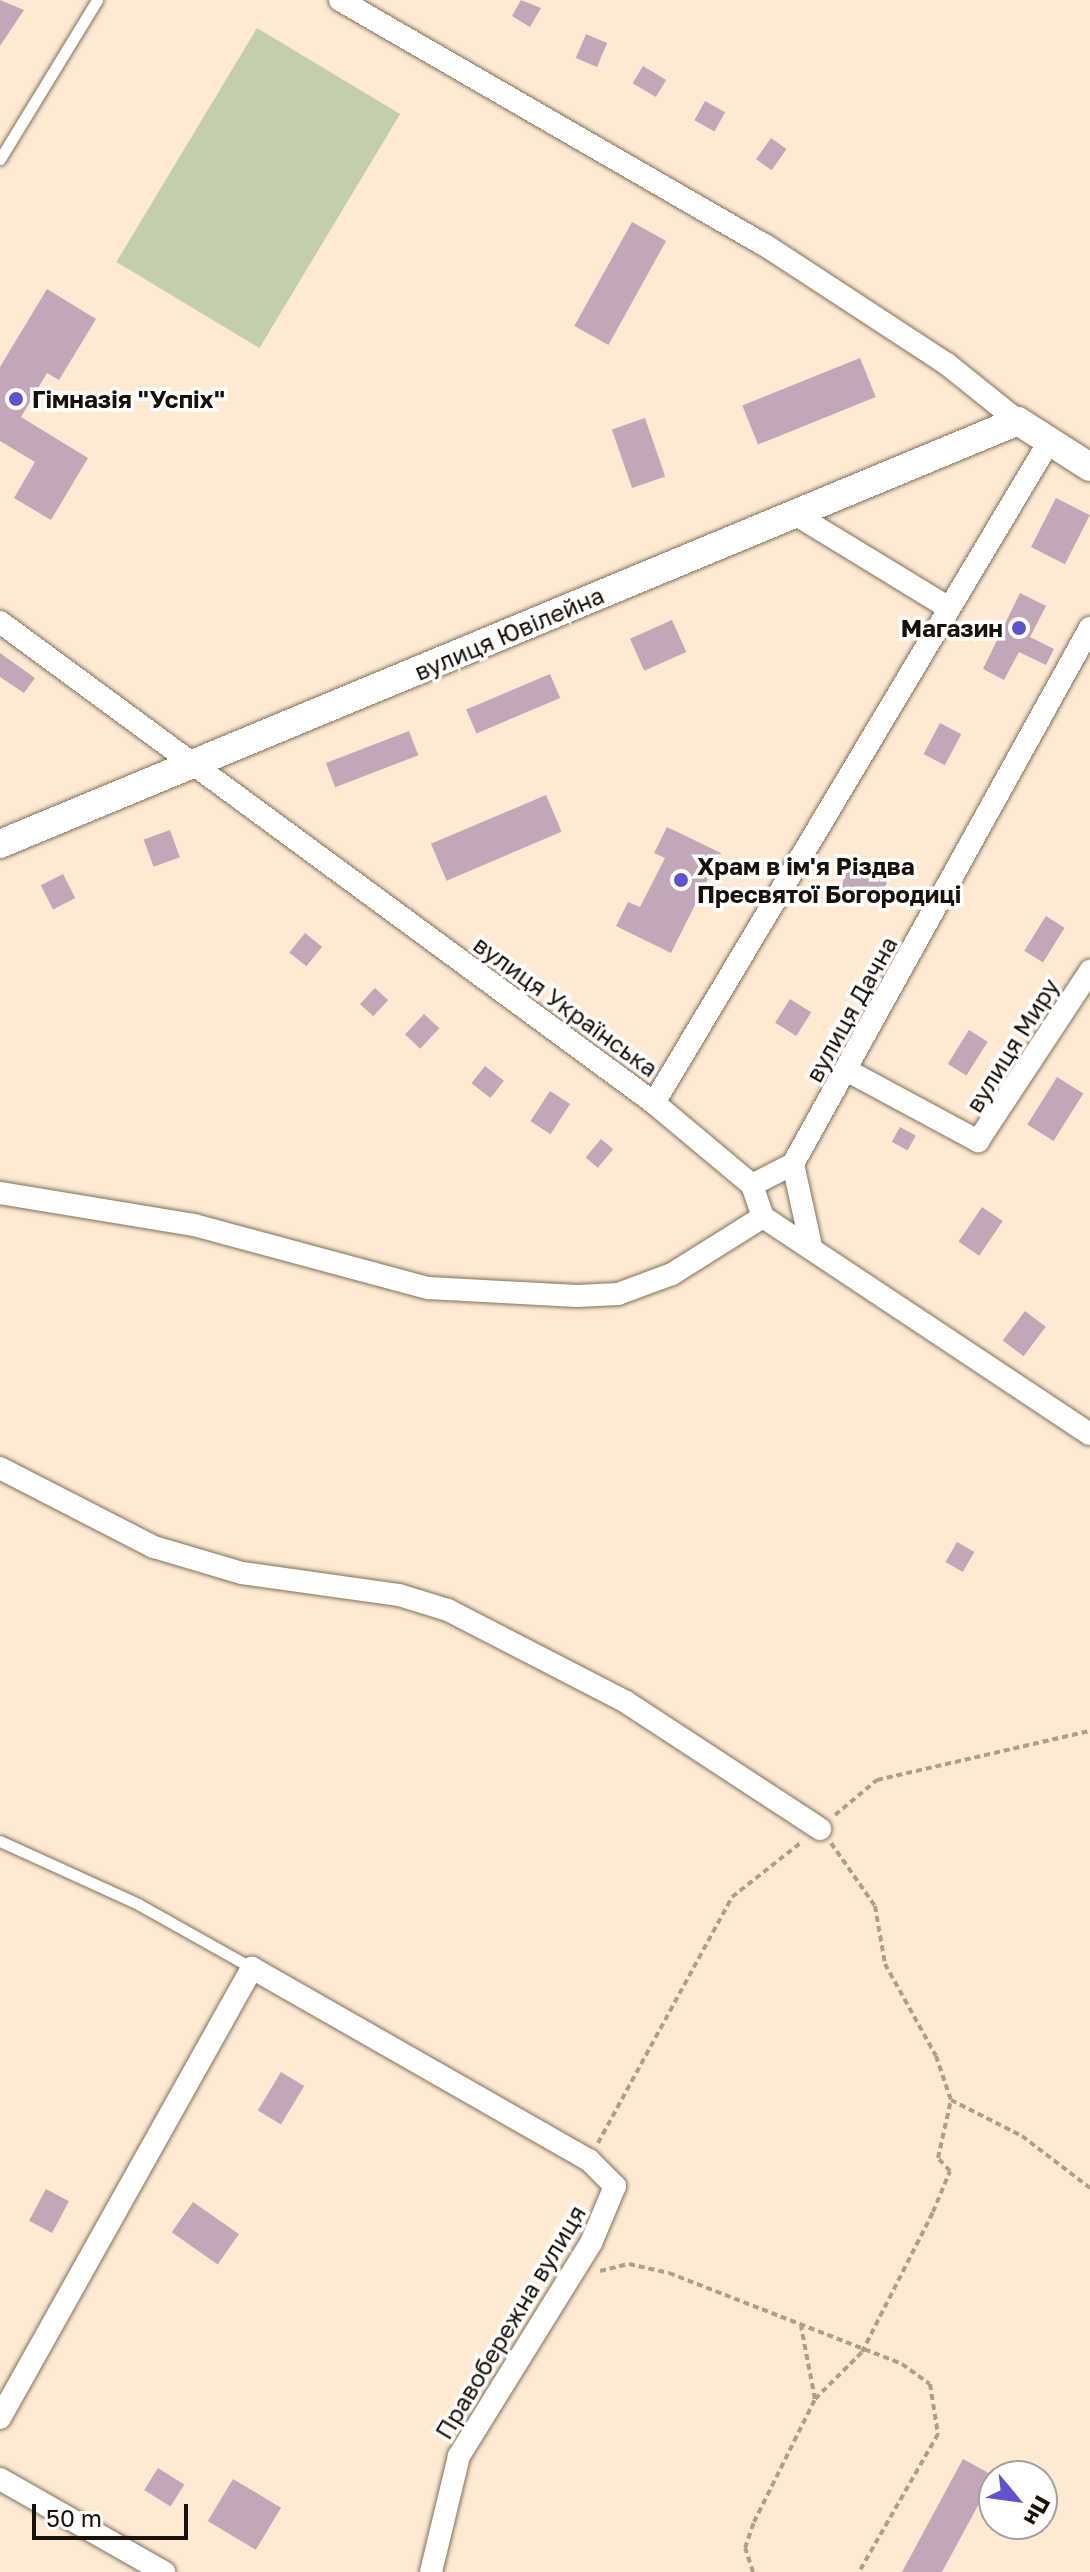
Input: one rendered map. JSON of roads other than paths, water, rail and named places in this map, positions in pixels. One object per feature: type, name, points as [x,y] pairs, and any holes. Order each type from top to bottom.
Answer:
[{"type":"street","points":[[340,0],[765,245],[947,364],[1047,445],[1090,467]]},
{"type":"street","name":"вулиця Ювілейна","points":[[0,844],[1018,421]]},
{"type":"street","points":[[654,1103],[1047,445]]},
{"type":"street","points":[[795,514],[949,608]]},
{"type":"street","name":"вулиця Українська","points":[[0,622],[654,1103],[752,1185]]},
{"type":"street","name":"вулиця Дачна","points":[[793,1164],[848,1071],[1090,628]]},
{"type":"street","name":"вулиця Миру","points":[[848,1071],[978,1141],[1090,971]]},
{"type":"street","points":[[811,1246],[793,1164],[752,1185],[763,1217],[1090,1434]]},
{"type":"street","points":[[0,1193],[194,1225],[428,1288],[577,1296],[618,1294],[662,1279],[763,1217]]},
{"type":"street","points":[[0,1468],[154,1547],[242,1573],[399,1595],[448,1610],[626,1702],[820,1829]]},
{"type":"street","points":[[0,2418],[252,1968]]},
{"type":"street","name":"Правобережна вулиця","points":[[252,1968],[589,2160],[616,2195],[567,2282],[459,2456],[431,2572]]},
{"type":"street","points":[[0,2479],[164,2572]]},
{"type":"lane","points":[[0,159],[97,0]]},
{"type":"lane","points":[[0,1841],[138,1904],[252,1968]]},
{"type":"place","name":"Гімназія \"Успіх\"","points":[[16,399]]},
{"type":"place","name":"Магазин","points":[[1019,628]]},
{"type":"place","name":"Храм в ім'я Різдва Пресвятої Богородиці","points":[[681,880]]}]
